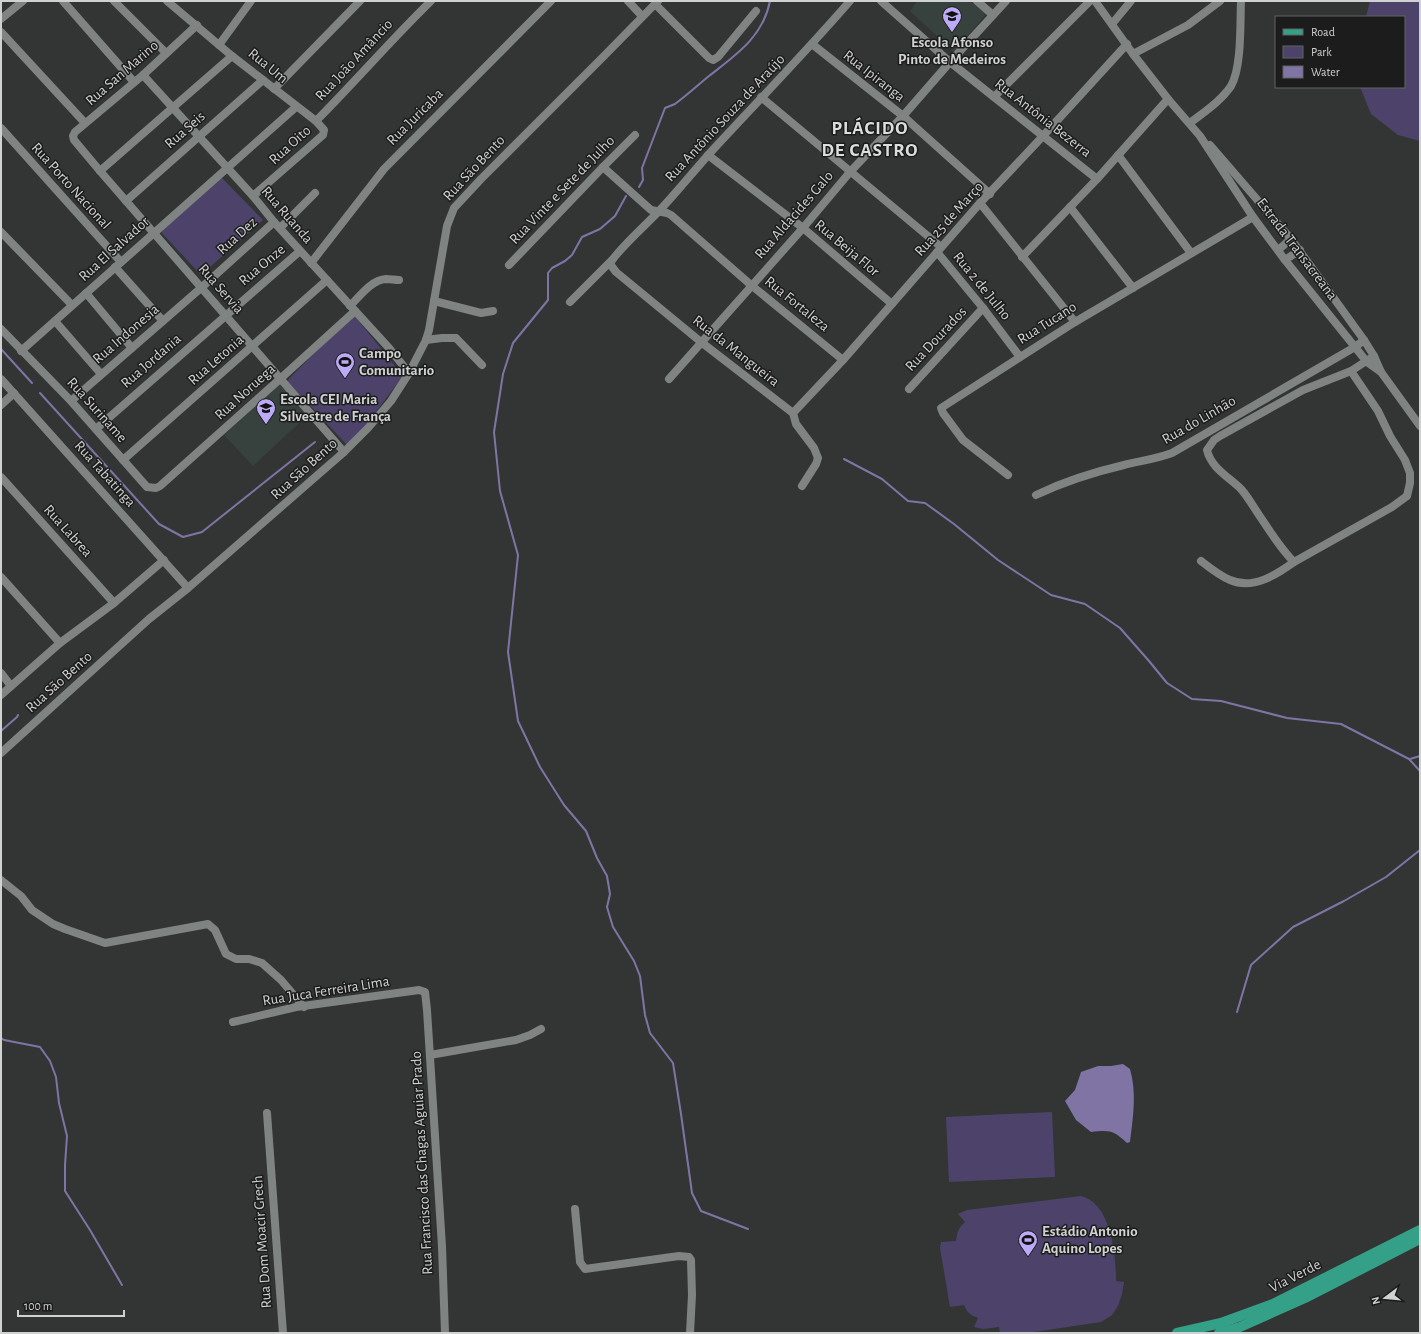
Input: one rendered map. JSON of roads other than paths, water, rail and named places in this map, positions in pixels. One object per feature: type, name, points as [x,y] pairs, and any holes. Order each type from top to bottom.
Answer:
[{"type":"main road","name":"Via Verde","points":[[1177,1333],[1221,1323],[1273,1304],[1420,1230]]},
{"type":"main road","name":"Via Verde","points":[[1225,1332],[1305,1298],[1420,1239]]},
{"type":"street","points":[[1,19],[22,1]]},
{"type":"street","points":[[63,1],[134,82]]},
{"type":"street","points":[[114,1],[166,53]]},
{"type":"street","name":"Rua Um","points":[[167,1],[232,56],[323,128]]},
{"type":"street","points":[[219,44],[251,1]]},
{"type":"street","points":[[274,89],[360,1]]},
{"type":"street","name":"Rua João Amâncio","points":[[316,121],[404,27],[431,1]]},
{"type":"street","name":"Rua Juricaba","points":[[311,263],[384,169],[551,1]]},
{"type":"street","points":[[628,1],[642,16]]},
{"type":"street","name":"Rua Antônio Souza de Araújo","points":[[612,260],[618,252],[659,211],[708,155],[812,44],[850,1]]},
{"type":"street","name":"Rua Antônia Bezerra","points":[[881,1],[950,62],[1097,179]]},
{"type":"street","points":[[977,1],[993,15]]},
{"type":"street","name":"Rua Aldacides Galo","points":[[669,379],[803,228],[850,172],[903,116],[1006,1]]},
{"type":"street","points":[[994,98],[1090,1]]},
{"type":"street","name":"Estrada Transacreana","points":[[1094,1],[1168,99],[1200,136],[1253,217],[1285,260],[1367,362],[1381,372]]},
{"type":"street","points":[[1112,24],[1131,1]]},
{"type":"street","points":[[1133,54],[1188,25],[1220,1]]},
{"type":"street","points":[[1190,123],[1220,99],[1231,85],[1236,71],[1239,50],[1241,1]]},
{"type":"street","points":[[656,3],[709,58],[713,60],[718,57],[756,11]]},
{"type":"street","name":"Rua São Bento","points":[[1,753],[150,619],[188,588],[344,452],[368,428],[391,401],[409,373],[426,340],[447,226],[454,208],[480,179],[656,3]]},
{"type":"street","name":"Rua San Marino","points":[[77,145],[73,136],[75,132],[143,75],[196,25]]},
{"type":"street","points":[[1,32],[85,123]]},
{"type":"street","name":"Rua Ipiranga","points":[[812,44],[903,116],[990,194]]},
{"type":"street","name":"Rua 25 de Março","points":[[793,413],[843,360],[980,203],[990,194],[1127,44]]},
{"type":"street","points":[[100,172],[232,56]]},
{"type":"street","name":"Rua Ruanda","points":[[143,75],[389,348],[409,373]]},
{"type":"street","name":"Rua Seis","points":[[126,201],[263,80]]},
{"type":"street","name":"Rua 2 de Julho","points":[[761,97],[939,250],[1020,357]]},
{"type":"street","points":[[1022,257],[1097,179],[1168,99]]},
{"type":"street","name":"Rua El Salvador","points":[[21,351],[296,107]]},
{"type":"street","name":"Rua Porto Nacional","points":[[1,128],[118,265],[163,321]]},
{"type":"street","name":"Rua Oito","points":[[253,196],[323,135],[323,128]]},
{"type":"street","name":"Rua Vinte e Sete de Julho","points":[[509,265],[602,167],[635,135]]},
{"type":"street","name":"Estrada Transacreana","points":[[1200,136],[1217,152],[1300,250],[1364,340],[1374,356],[1381,372],[1420,426]]},
{"type":"street","name":"Rua Servia","points":[[77,145],[344,452]]},
{"type":"street","name":"Rua Beija Flor","points":[[708,155],[803,228],[892,304]]},
{"type":"street","points":[[1118,155],[1191,253]]},
{"type":"street","name":"Rua Fortaleza","points":[[602,167],[651,210],[671,215],[751,285],[843,360]]},
{"type":"street","points":[[280,228],[315,193]]},
{"type":"street","points":[[980,203],[1075,322]]},
{"type":"street","points":[[1070,207],[1133,288]]},
{"type":"street","name":"Rua Tucano","points":[[1008,475],[963,440],[941,408],[1075,322],[1253,217]]},
{"type":"street","name":"Rua Dez","points":[[201,288],[274,222]]},
{"type":"street","points":[[1,232],[72,305]]},
{"type":"street","points":[[1278,250],[1291,239]]},
{"type":"street","points":[[1285,260],[1300,250]]},
{"type":"street","name":"Rua Onze","points":[[225,315],[300,251]]},
{"type":"street","points":[[570,302],[612,260]]},
{"type":"street","name":"Rua da Mangueira","points":[[612,260],[610,264],[614,270],[701,342],[793,413],[796,424],[814,448],[818,458],[816,464],[802,486]]},
{"type":"street","name":"Rua Noruega","points":[[151,488],[160,486],[280,379],[353,308],[369,287],[386,279],[399,280]]},
{"type":"street","name":"Rua Letonia","points":[[123,460],[327,280]]},
{"type":"street","name":"Rua Indonesia","points":[[71,401],[201,288]]},
{"type":"street","points":[[86,293],[132,348]]},
{"type":"street","points":[[434,301],[480,313],[493,311]]},
{"type":"street","name":"Rua Dourados","points":[[909,389],[983,308]]},
{"type":"street","name":"Rua Jordania","points":[[96,429],[225,315]]},
{"type":"street","points":[[55,321],[101,374]]},
{"type":"street","name":"Rua Suriname","points":[[1,329],[71,401],[123,460],[148,487],[151,488]]},
{"type":"street","points":[[426,340],[456,338],[482,365]]},
{"type":"street","name":"Rua do Linhão","points":[[1036,495],[1060,483],[1076,478],[1162,457],[1172,453],[1355,347],[1364,340]]},
{"type":"street","points":[[1294,562],[1276,541],[1250,499],[1209,458],[1207,450],[1214,440],[1303,390],[1351,371],[1367,362],[1374,356]]},
{"type":"street","points":[[1201,561],[1231,580],[1239,583],[1249,583],[1269,578],[1294,562],[1392,507],[1407,496],[1410,473],[1405,460],[1390,436],[1378,411],[1351,371]]},
{"type":"street","name":"Rua Tabatinga","points":[[1,378],[188,588]]},
{"type":"street","points":[[1,405],[14,393]]},
{"type":"street","name":"Rua Labrea","points":[[1,477],[114,603]]},
{"type":"street","points":[[1,694],[60,643],[114,603],[164,560]]},
{"type":"street","points":[[1,577],[60,643]]},
{"type":"street","points":[[1,673],[11,686]]},
{"type":"street","points":[[1,880],[21,896],[32,910],[53,924],[105,943],[208,924],[215,930],[226,954],[236,959],[249,959],[262,963],[281,980],[304,1007]]},
{"type":"street","name":"Rua Juca Ferreira Lima","points":[[233,1022],[304,1007],[419,990],[424,992]]},
{"type":"street","name":"Rua Francisco das Chagas Aguiar Prado","points":[[424,992],[427,1010],[442,1246],[445,1333]]},
{"type":"street","points":[[430,1055],[516,1040],[541,1029]]},
{"type":"street","name":"Rua Dom Moacir Grech","points":[[267,1112],[282,1333]]},
{"type":"street","points":[[575,1209],[580,1262],[583,1268],[588,1269],[679,1256],[689,1257],[691,1260],[692,1296],[690,1333]]},
{"type":"water","points":[[1123,1064],[1130,1069],[1134,1096],[1130,1142],[1127,1143],[1111,1132],[1091,1132],[1076,1120],[1065,1101],[1075,1090],[1081,1072],[1098,1066]]},
{"type":"waterway","points":[[639,187],[643,180],[642,168],[665,108],[679,101],[747,44],[761,25],[770,1]]},
{"type":"waterway","points":[[626,196],[615,216],[600,229],[582,237],[572,255],[565,261],[552,268],[548,273],[548,300],[513,343],[503,374],[494,432],[500,491],[518,555],[508,652],[518,721],[540,767],[564,805],[586,831],[597,858],[607,876],[610,894],[607,907],[613,927],[634,961],[640,976],[645,1015],[650,1033],[673,1063],[692,1193],[701,1211],[748,1229]]},
{"type":"waterway","points":[[1,349],[32,383]]},
{"type":"waterway","points":[[40,393],[159,524],[183,537],[202,532],[315,442]]},
{"type":"waterway","points":[[844,459],[882,479],[908,501],[925,503],[954,524],[998,560],[1051,595],[1085,604],[1120,628],[1167,683],[1192,699],[1221,701],[1287,718],[1341,724],[1409,759],[1420,771]]},
{"type":"waterway","points":[[1,731],[18,715]]},
{"type":"waterway","points":[[1410,759],[1420,756]]},
{"type":"waterway","points":[[1237,1012],[1251,965],[1293,927],[1344,901],[1386,877],[1420,850]]},
{"type":"waterway","points":[[1,1038],[4,1040],[40,1047],[50,1061],[56,1077],[59,1103],[67,1136],[65,1191],[122,1285]]},
{"type":"place","name":"Escola Afonso Pinto de Medeiros","points":[[952,33]]},
{"type":"place","name":"Campo Comunitario","points":[[345,379]]},
{"type":"place","name":"Escola CEI Maria Silvestre de França","points":[[266,425]]},
{"type":"place","name":"Estádio Antonio Aquino Lopes","points":[[1028,1257]]},
{"type":"district","name":"PLÁCIDO DE CASTRO","points":[[870,139]]}]
